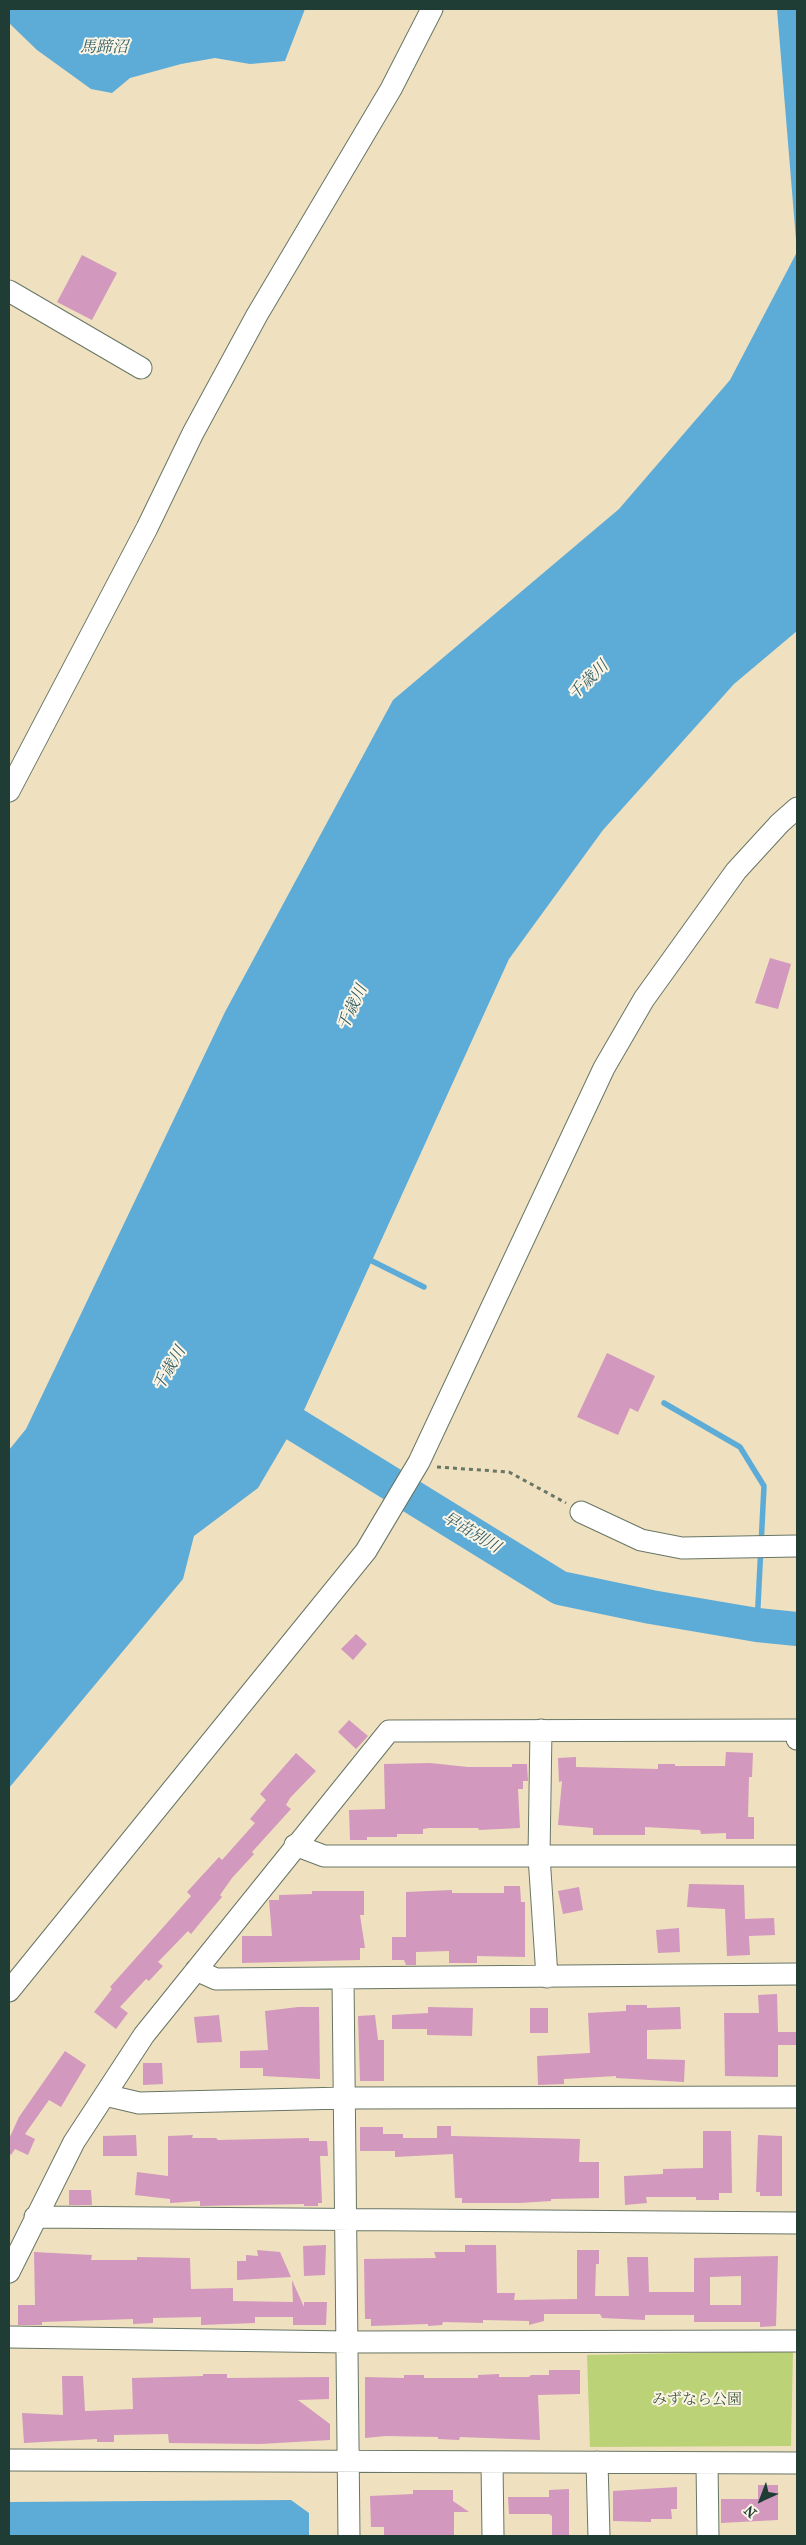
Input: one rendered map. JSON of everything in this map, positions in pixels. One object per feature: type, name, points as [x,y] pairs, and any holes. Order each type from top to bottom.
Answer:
[{"type":"street","points":[[9,790],[147,528],[192,433],[257,316],[391,89],[432,9]]},
{"type":"street","points":[[9,291],[141,368]]},
{"type":"street","points":[[9,1991],[366,1551],[419,1462],[604,1068],[639,1006],[691,930],[736,871],[780,823],[797,808]]},
{"type":"street","points":[[581,1512],[641,1540],[682,1548],[797,1546]]},
{"type":"street","points":[[541,1730],[539,1856],[547,1977]]},
{"type":"street","points":[[9,2272],[74,2142],[144,2035],[389,1731],[797,1730],[797,1739]]},
{"type":"street","points":[[295,1846],[324,1856],[797,1856]]},
{"type":"street","points":[[196,1970],[216,1979],[797,1974]]},
{"type":"street","points":[[343,1979],[349,2536]]},
{"type":"street","points":[[105,2095],[139,2103],[344,2098],[797,2097]]},
{"type":"street","points":[[35,2217],[346,2221],[797,2223]]},
{"type":"street","points":[[9,2337],[346,2342],[797,2341]]},
{"type":"street","points":[[9,2460],[797,2464]]},
{"type":"street","points":[[492,2462],[493,2536]]},
{"type":"street","points":[[598,2462],[599,2536]]},
{"type":"street","points":[[707,2463],[708,2536]]},
{"type":"path","points":[[419,1462],[447,1469],[508,1472],[550,1493],[581,1512]]},
{"type":"green space","name":"みずなら公園","points":[[793,2351],[791,2446],[590,2447],[587,2355]]},
{"type":"water","name":"馬蹄沼","points":[[9,9],[305,9],[285,61],[250,64],[215,58],[181,64],[130,78],[112,93],[91,89],[37,50],[9,23]]},
{"type":"water","points":[[777,9],[797,9],[797,252]]},
{"type":"water","name":"千歳川","points":[[797,252],[797,631],[734,684],[603,830],[509,959],[305,1408],[258,1488],[194,1536],[183,1579],[9,1788],[9,1450],[26,1429],[225,1012],[393,700],[619,509],[730,380]]},
{"type":"water","points":[[291,2500],[309,2513],[309,2536],[9,2536],[9,2502]]},
{"type":"building","points":[[82,255],[117,273],[92,320],[57,302]]},
{"type":"building","points":[[770,958],[791,964],[778,1009],[755,1003]]},
{"type":"building","points":[[607,1353],[655,1376],[638,1412],[630,1408],[618,1435],[577,1417]]},
{"type":"building","points":[[356,1634],[367,1644],[353,1660],[341,1649]]},
{"type":"building","points":[[349,1720],[368,1736],[356,1749],[338,1732]]},
{"type":"building","points":[[726,1752],[753,1753],[752,1777],[749,1777],[748,1817],[754,1817],[754,1839],[726,1839],[726,1833],[701,1834],[700,1830],[645,1827],[645,1835],[593,1835],[593,1828],[558,1825],[562,1781],[559,1782],[558,1758],[576,1757],[576,1767],[658,1769],[658,1764],[725,1766]]},
{"type":"building","points":[[296,1753],[316,1771],[290,1798],[286,1805],[291,1809],[252,1852],[254,1854],[232,1878],[220,1895],[222,1897],[191,1934],[188,1931],[158,1962],[163,1966],[149,1981],[146,1979],[120,2007],[128,2013],[116,2029],[94,2012],[112,1989],[110,1987],[191,1896],[187,1892],[219,1857],[222,1860],[255,1823],[250,1819],[266,1800],[260,1794]]},
{"type":"building","points":[[430,1763],[468,1767],[512,1767],[512,1764],[527,1764],[528,1781],[523,1781],[523,1789],[518,1789],[520,1828],[479,1830],[478,1828],[429,1828],[423,1829],[423,1834],[397,1834],[397,1837],[367,1837],[367,1840],[350,1840],[349,1810],[385,1809],[384,1764]]},
{"type":"building","points":[[689,1884],[744,1885],[745,1919],[774,1918],[775,1935],[749,1936],[750,1955],[727,1956],[725,1909],[687,1907]]},
{"type":"building","points":[[504,1886],[520,1886],[521,1902],[525,1902],[525,1957],[477,1956],[477,1963],[449,1963],[449,1951],[416,1952],[416,1965],[406,1965],[404,1960],[392,1960],[392,1937],[406,1937],[406,1892],[452,1890],[452,1893],[504,1893]]},
{"type":"building","points":[[579,1887],[583,1910],[563,1914],[558,1891]]},
{"type":"building","points":[[312,1891],[364,1891],[364,1915],[360,1915],[365,1948],[360,1948],[360,1960],[242,1963],[242,1936],[272,1936],[269,1900],[279,1900],[279,1895],[312,1894]]},
{"type":"building","points":[[679,1928],[680,1952],[658,1953],[656,1930]]},
{"type":"building","points":[[777,1994],[778,2032],[797,2032],[797,2045],[778,2045],[778,2077],[725,2076],[724,2013],[759,2013],[758,1995]]},
{"type":"building","points":[[626,2005],[647,2005],[647,2008],[680,2007],[681,2029],[647,2030],[647,2059],[685,2060],[684,2082],[616,2078],[616,2076],[564,2079],[564,2084],[538,2085],[537,2056],[590,2053],[588,2013],[626,2011]]},
{"type":"building","points":[[298,2007],[319,2007],[320,2079],[263,2076],[263,2068],[240,2068],[240,2051],[268,2050],[265,2011]]},
{"type":"building","points":[[428,2007],[473,2008],[472,2036],[427,2035],[427,2029],[392,2029],[392,2015],[428,2013]]},
{"type":"building","points":[[530,2008],[548,2008],[548,2033],[530,2033]]},
{"type":"building","points":[[219,2015],[222,2042],[197,2043],[194,2017]]},
{"type":"building","points":[[375,2015],[378,2040],[384,2040],[384,2081],[360,2081],[358,2016]]},
{"type":"building","points":[[65,2051],[86,2065],[61,2107],[49,2100],[25,2134],[35,2139],[28,2155],[15,2149],[11,2155],[9,2153],[9,2139],[19,2117]]},
{"type":"building","points":[[143,2063],[162,2063],[163,2084],[143,2085]]},
{"type":"building","points":[[437,2126],[451,2126],[451,2136],[580,2139],[579,2162],[599,2162],[599,2198],[551,2199],[551,2201],[519,2203],[462,2203],[462,2198],[455,2198],[453,2154],[395,2157],[395,2151],[360,2151],[360,2127],[383,2127],[383,2134],[403,2134],[403,2138],[437,2138]]},
{"type":"building","points":[[703,2131],[731,2131],[732,2193],[719,2193],[719,2200],[696,2200],[696,2197],[646,2197],[647,2203],[625,2205],[624,2176],[663,2174],[663,2169],[703,2168]]},
{"type":"building","points":[[136,2135],[137,2156],[103,2156],[103,2136]]},
{"type":"building","points":[[193,2135],[192,2138],[216,2138],[218,2140],[309,2138],[309,2141],[327,2141],[328,2156],[320,2156],[322,2203],[318,2203],[318,2206],[304,2206],[304,2204],[200,2206],[200,2201],[170,2203],[170,2199],[135,2195],[137,2172],[168,2176],[168,2136]]},
{"type":"building","points":[[758,2135],[782,2136],[782,2196],[760,2196],[760,2192],[756,2192]]},
{"type":"building","points":[[69,2190],[91,2190],[92,2205],[69,2205]]},
{"type":"building","points":[[326,2245],[325,2275],[304,2276],[303,2246]]},
{"type":"building","points":[[465,2245],[496,2245],[497,2293],[515,2293],[514,2300],[577,2299],[577,2250],[599,2250],[599,2264],[596,2264],[595,2296],[629,2296],[627,2257],[648,2257],[649,2292],[694,2292],[694,2258],[778,2256],[776,2326],[760,2327],[760,2322],[694,2322],[694,2315],[645,2315],[645,2320],[602,2318],[600,2314],[544,2314],[544,2321],[529,2325],[529,2321],[483,2320],[483,2323],[443,2322],[442,2325],[428,2326],[428,2324],[371,2326],[371,2319],[365,2319],[364,2259],[436,2258],[434,2252],[465,2252]],"holes":[[[741,2276],[741,2305],[710,2305],[710,2277]]]},
{"type":"building","points":[[257,2250],[280,2252],[291,2277],[237,2280],[237,2261],[246,2261],[246,2255],[258,2256]]},
{"type":"building","points":[[34,2252],[92,2255],[91,2260],[137,2260],[137,2257],[190,2258],[191,2289],[233,2288],[233,2301],[293,2302],[292,2280],[304,2307],[304,2302],[327,2302],[326,2325],[293,2325],[293,2317],[255,2317],[255,2323],[201,2325],[201,2317],[153,2318],[153,2323],[133,2324],[133,2319],[42,2322],[42,2325],[18,2325],[18,2305],[35,2305]]},
{"type":"building","points":[[549,2370],[580,2370],[580,2394],[538,2395],[540,2440],[460,2437],[459,2440],[438,2439],[438,2437],[386,2436],[365,2438],[365,2377],[404,2378],[404,2375],[424,2375],[424,2378],[478,2378],[478,2375],[499,2374],[499,2377],[529,2377],[531,2375],[549,2375]]},
{"type":"building","points":[[203,2374],[227,2374],[227,2378],[329,2377],[329,2399],[298,2400],[330,2424],[330,2440],[260,2444],[169,2443],[168,2434],[114,2435],[114,2442],[97,2442],[97,2439],[24,2443],[22,2413],[63,2415],[62,2376],[83,2376],[85,2411],[133,2409],[132,2378],[203,2376]]},
{"type":"building","points":[[758,2485],[778,2485],[778,2520],[721,2523],[721,2499],[758,2499]]},
{"type":"building","points":[[677,2487],[677,2509],[671,2509],[672,2519],[651,2519],[651,2522],[613,2521],[613,2491]]},
{"type":"building","points":[[569,2489],[569,2536],[552,2536],[552,2516],[549,2514],[509,2514],[508,2497],[549,2497],[549,2490]]},
{"type":"building","points":[[413,2490],[453,2490],[453,2501],[469,2512],[454,2512],[454,2536],[384,2536],[384,2527],[371,2527],[370,2496],[413,2494]]},
{"type":"waterway","points":[[366,1258],[424,1287]]},
{"type":"waterway","name":"早苗別川","points":[[257,1401],[560,1588],[651,1607],[757,1625],[797,1629]]},
{"type":"waterway","points":[[664,1403],[740,1447],[764,1486],[757,1625]]}]
